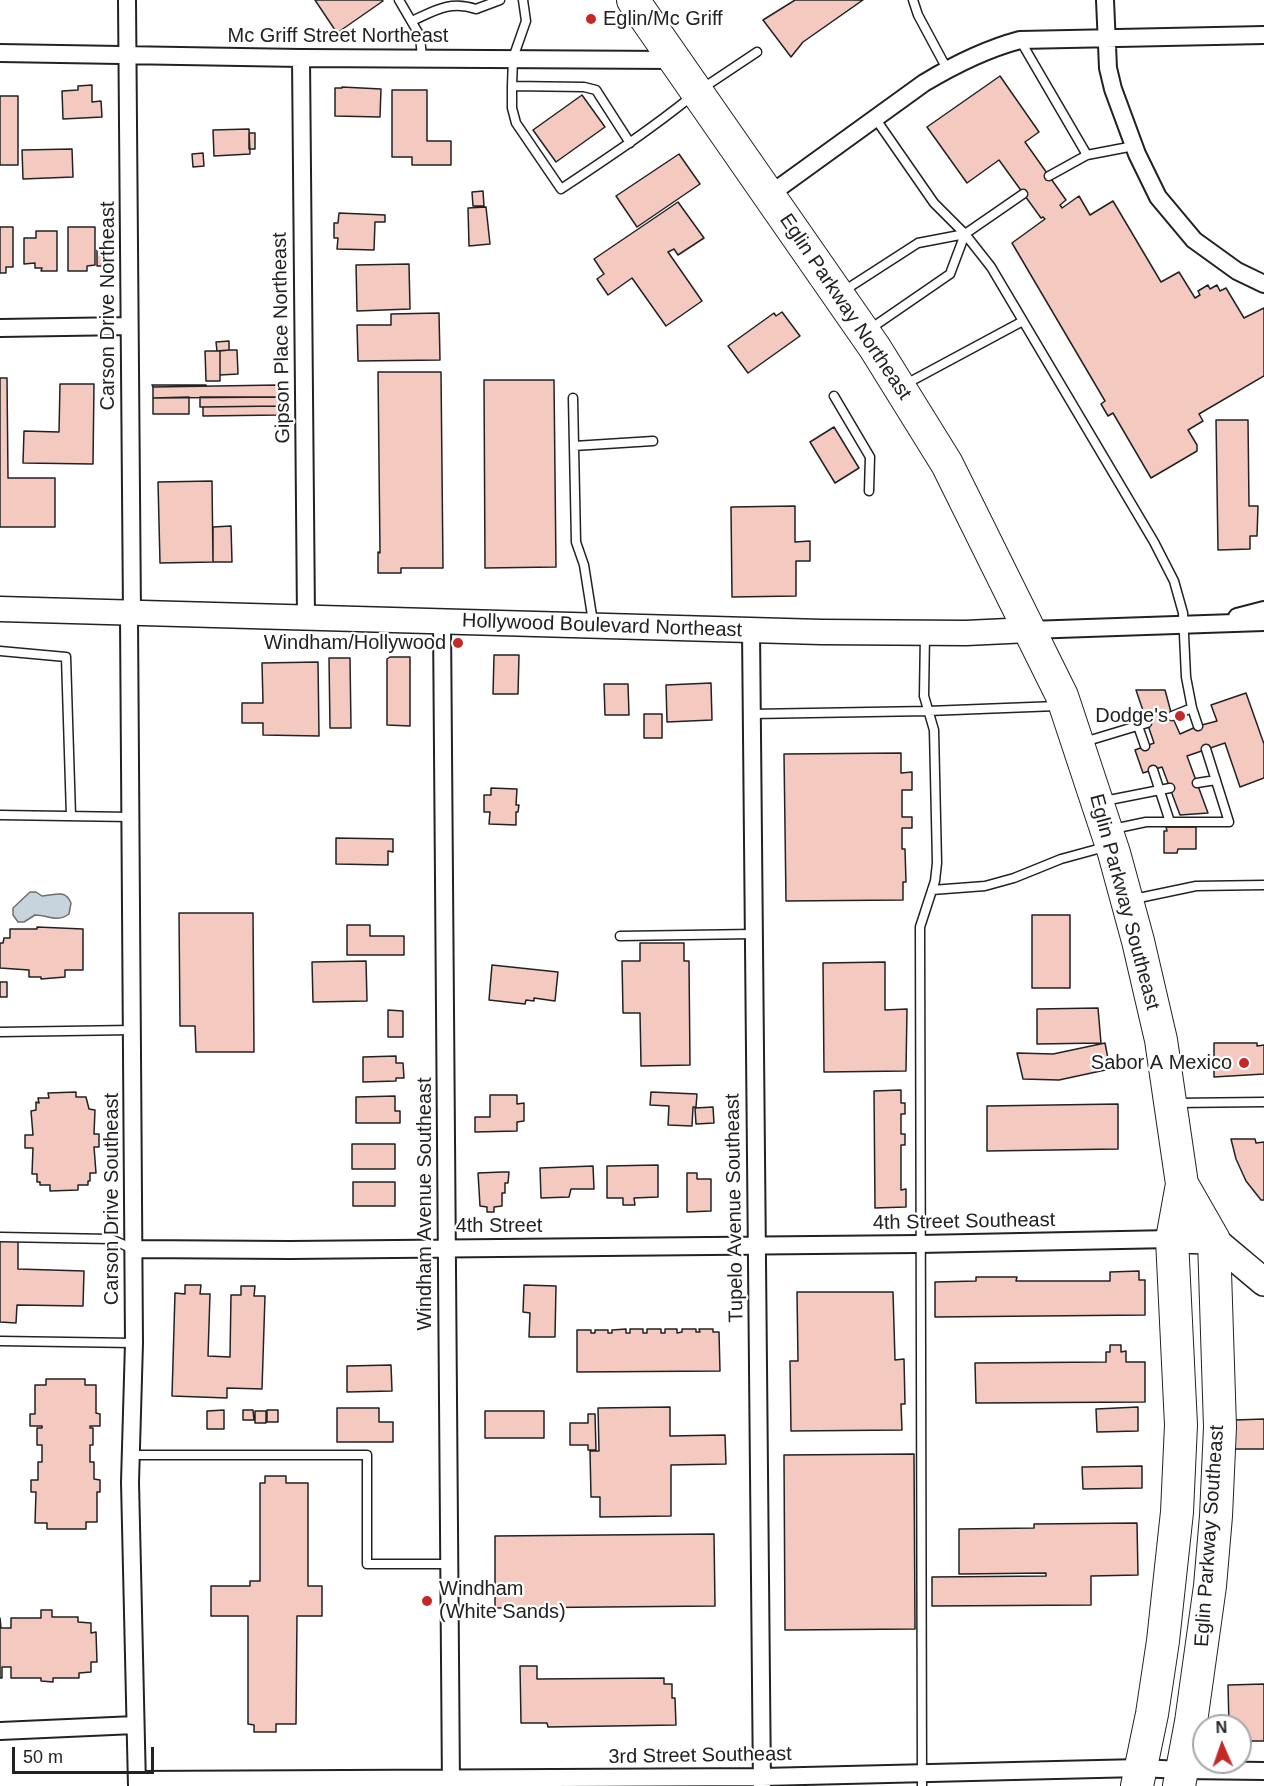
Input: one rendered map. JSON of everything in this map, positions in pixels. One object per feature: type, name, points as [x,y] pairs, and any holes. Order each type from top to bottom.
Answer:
[{"type":"highway","name":"Eglin Parkway Northeast","points":[[640,5],[675,60],[901,387],[947,464],[1029,630]]},
{"type":"highway","name":"Eglin Parkway Southeast","points":[[1029,630],[1065,705],[1127,901],[1161,1040],[1182,1184],[1172,1239],[1181,1425],[1177,1512],[1163,1641],[1152,1714],[1139,1777]]},
{"type":"highway","name":"Eglin Parkway Southeast","points":[[1180,1778],[1202,1648],[1216,1516],[1220,1426],[1214,1240],[1182,1184]]},
{"type":"main road","points":[[1172,1239],[1214,1240],[1264,1282]]},
{"type":"street","name":"Carson Drive Northeast","points":[[127,0],[132,613]]},
{"type":"street","points":[[1106,0],[1108,68],[1113,89],[1134,146],[1158,197],[1194,240],[1237,271],[1264,284]]},
{"type":"street","points":[[769,195],[946,69],[996,46],[1020,40],[1264,35]]},
{"type":"street","name":"Mc Griff Street Northeast","points":[[0,53],[301,58],[675,60]]},
{"type":"street","name":"Gipson Place Northeast","points":[[301,58],[306,618]]},
{"type":"street","points":[[0,328],[129,326]]},
{"type":"street","name":"Hollywood Boulevard Northeast","points":[[0,609],[925,633],[1264,622]]},
{"type":"street","name":"Hollywood Boulevard Northeast","points":[[1204,625],[1264,610]]},
{"type":"street","name":"Carson Drive Southeast","points":[[132,613],[129,618],[134,1343],[131,1455],[132,1634],[137,1783]]},
{"type":"street","name":"Windham Avenue Southeast","points":[[442,621],[451,1783]]},
{"type":"street","name":"Tupelo Avenue Southeast","points":[[751,630],[762,1782]]},
{"type":"street","name":"4th Street Southeast","points":[[757,1245],[1172,1239]]},
{"type":"street","name":"4th Street","points":[[133,1249],[290,1250],[757,1245]]},
{"type":"street","points":[[0,1731],[135,1725]]},
{"type":"street","name":"3rd Street Southeast","points":[[137,1783],[762,1782],[1180,1778],[1264,1771]]},
{"type":"lane","points":[[399,0],[420,36],[422,58]]},
{"type":"lane","points":[[412,21],[450,4],[465,4],[476,9],[500,0]]},
{"type":"lane","points":[[523,0],[526,21],[513,58],[512,108],[516,123],[561,189],[659,123],[697,92],[757,52]]},
{"type":"lane","points":[[913,0],[918,15],[946,69]]},
{"type":"lane","points":[[1020,40],[1086,155]]},
{"type":"lane","points":[[512,86],[584,87],[596,90],[630,143]]},
{"type":"lane","points":[[875,118],[934,203],[965,234],[991,267],[1154,542],[1174,581],[1183,613],[1186,677],[1198,726]]},
{"type":"lane","points":[[1049,176],[1086,155],[1134,146]]},
{"type":"lane","points":[[838,294],[918,243],[965,234],[1023,194]]},
{"type":"lane","points":[[864,332],[950,274],[965,234]]},
{"type":"lane","points":[[901,387],[1023,321]]},
{"type":"lane","points":[[834,396],[870,457],[869,491]]},
{"type":"lane","points":[[573,398],[576,542],[584,565],[593,626]]},
{"type":"lane","points":[[574,446],[653,441]]},
{"type":"lane","points":[[922,1780],[920,927],[932,890],[937,863],[934,730],[924,696],[925,633]]},
{"type":"lane","points":[[0,651],[66,657],[71,816]]},
{"type":"lane","points":[[752,714],[928,711],[1065,705]]},
{"type":"lane","points":[[1172,716],[1192,708]]},
{"type":"lane","points":[[1078,744],[1142,725],[1145,746]]},
{"type":"lane","points":[[1105,826],[1146,822],[1229,822],[1206,749]]},
{"type":"lane","points":[[1153,770],[1170,822]]},
{"type":"lane","points":[[1197,783],[1216,780]]},
{"type":"lane","points":[[932,890],[985,886],[1014,878],[1061,859],[1159,790],[1170,788]]},
{"type":"lane","points":[[0,815],[131,818]]},
{"type":"lane","points":[[1127,901],[1196,886],[1264,885]]},
{"type":"lane","points":[[620,936],[754,934]]},
{"type":"lane","points":[[0,1032],[132,1030]]},
{"type":"lane","points":[[1171,1103],[1264,1102]]},
{"type":"lane","points":[[0,1236],[111,1239],[133,1249]]},
{"type":"lane","points":[[0,1341],[134,1343]]},
{"type":"lane","points":[[131,1455],[367,1455],[367,1563],[449,1563]]},
{"type":"shaded area","points":[[30,892],[36,892],[42,896],[62,894],[66,896],[71,903],[69,914],[60,918],[35,915],[24,922],[18,922],[13,915],[13,908]]},
{"type":"building","points":[[315,0],[382,0],[383,1],[337,33]]},
{"type":"building","points":[[795,0],[863,0],[803,42],[791,57],[763,20]]},
{"type":"building","points":[[1000,76],[1039,132],[1025,142],[1066,200],[1060,205],[1062,208],[1079,196],[1090,215],[1113,201],[1161,282],[1179,272],[1195,298],[1200,295],[1198,291],[1208,285],[1210,289],[1217,285],[1220,291],[1226,288],[1244,318],[1264,308],[1264,376],[1199,414],[1203,421],[1188,430],[1197,445],[1197,451],[1151,478],[1113,413],[1108,416],[1101,404],[1105,401],[1012,243],[1045,219],[1041,218],[999,160],[967,183],[927,127]]},
{"type":"building","points":[[92,85],[92,102],[101,101],[102,117],[63,119],[62,91],[78,90],[78,86]]},
{"type":"building","points":[[335,88],[381,89],[380,117],[335,116]]},
{"type":"building","points":[[392,90],[427,90],[427,141],[451,141],[451,165],[412,165],[412,157],[392,157]]},
{"type":"building","points":[[582,95],[605,127],[556,162],[533,130]]},
{"type":"building","points":[[0,96],[18,96],[18,165],[0,165]]},
{"type":"building","points":[[249,129],[250,154],[214,156],[213,130]]},
{"type":"building","points":[[249,133],[255,133],[255,149],[249,149]]},
{"type":"building","points":[[72,149],[73,177],[23,179],[22,150]]},
{"type":"building","points":[[203,153],[204,166],[193,167],[192,154]]},
{"type":"building","points":[[679,154],[700,184],[637,227],[616,196]]},
{"type":"building","points":[[483,191],[484,206],[473,206],[472,192]]},
{"type":"building","points":[[678,202],[704,238],[678,255],[674,249],[668,252],[702,301],[666,326],[632,278],[608,295],[597,279],[604,274],[594,259]]},
{"type":"building","points":[[486,207],[490,244],[469,246],[468,208]]},
{"type":"building","points":[[339,213],[385,215],[385,222],[375,222],[374,250],[337,249],[338,238],[334,238],[334,223],[338,223]]},
{"type":"building","points":[[0,227],[13,227],[13,267],[6,267],[6,273],[0,273]]},
{"type":"building","points":[[68,227],[95,227],[95,265],[87,266],[87,271],[68,271]]},
{"type":"building","points":[[36,231],[57,231],[57,271],[41,271],[42,268],[35,268],[35,263],[24,264],[24,238],[36,238]]},
{"type":"building","points":[[97,250],[107,250],[107,266],[97,266]]},
{"type":"building","points":[[409,264],[410,309],[357,311],[356,265]]},
{"type":"building","points":[[782,312],[800,336],[748,373],[728,346],[774,313],[776,316]]},
{"type":"building","points":[[439,313],[440,360],[358,361],[357,325],[391,325],[391,314]]},
{"type":"building","points":[[229,341],[229,350],[217,351],[216,342]]},
{"type":"building","points":[[237,350],[238,374],[220,375],[220,351]]},
{"type":"building","points":[[205,351],[220,351],[220,381],[206,381]]},
{"type":"building","points":[[378,372],[441,372],[443,568],[401,568],[401,573],[378,573],[378,552],[380,553]]},
{"type":"building","points":[[0,378],[7,378],[8,478],[55,478],[55,527],[0,527]]},
{"type":"building","points":[[484,380],[554,380],[556,567],[485,568]]},
{"type":"building","points":[[60,384],[94,384],[93,464],[23,463],[24,431],[59,432]]},
{"type":"building","points":[[152,385],[206,385],[206,386],[153,387]]},
{"type":"building","points":[[279,385],[279,397],[153,398],[153,387]]},
{"type":"building","points":[[189,397],[189,414],[153,414],[153,398]]},
{"type":"building","points":[[200,397],[279,397],[279,406],[200,407]]},
{"type":"building","points":[[279,406],[280,415],[203,416],[203,407]]},
{"type":"building","points":[[1216,420],[1248,420],[1249,506],[1258,506],[1257,536],[1250,536],[1250,549],[1218,550]]},
{"type":"building","points":[[834,427],[859,468],[835,483],[810,442]]},
{"type":"building","points":[[212,481],[213,562],[160,563],[158,482]]},
{"type":"building","points":[[795,506],[795,542],[810,541],[810,561],[796,561],[796,596],[732,597],[731,507]]},
{"type":"building","points":[[231,526],[232,562],[213,562],[213,527]]},
{"type":"building","points":[[494,655],[519,655],[518,694],[493,694]]},
{"type":"building","points":[[410,657],[410,726],[387,725],[387,659]]},
{"type":"building","points":[[329,658],[350,658],[351,728],[330,728]]},
{"type":"building","points":[[318,662],[319,736],[263,735],[263,723],[242,723],[242,703],[263,703],[262,663]]},
{"type":"building","points":[[711,683],[712,720],[667,722],[666,685]]},
{"type":"building","points":[[604,684],[628,684],[629,715],[605,715]]},
{"type":"building","points":[[1136,690],[1165,690],[1180,734],[1217,721],[1211,705],[1246,693],[1264,744],[1264,778],[1240,787],[1225,743],[1187,756],[1208,813],[1180,815],[1162,767],[1143,773],[1135,750],[1154,743]]},
{"type":"building","points":[[644,714],[662,714],[662,738],[644,738]]},
{"type":"building","points":[[901,753],[901,773],[912,772],[912,790],[902,790],[902,817],[912,817],[912,828],[902,828],[906,882],[903,882],[903,900],[786,901],[784,754]]},
{"type":"building","points":[[491,788],[517,789],[516,805],[519,805],[518,812],[516,812],[516,825],[489,824],[490,812],[484,812],[484,795],[491,795]]},
{"type":"building","points":[[1166,827],[1196,827],[1196,849],[1178,849],[1177,853],[1164,853]]},
{"type":"building","points":[[336,838],[393,839],[393,852],[388,851],[388,865],[336,864]]},
{"type":"building","points":[[179,913],[253,913],[254,1052],[196,1052],[195,1026],[180,1026]]},
{"type":"building","points":[[1032,915],[1070,915],[1070,988],[1032,988]]},
{"type":"building","points":[[347,925],[370,925],[370,936],[404,936],[404,955],[347,955]]},
{"type":"building","points":[[37,927],[83,929],[83,970],[65,970],[65,977],[41,979],[41,977],[29,977],[29,970],[0,968],[0,943],[3,943],[4,938],[10,938],[10,929],[37,929]]},
{"type":"building","points":[[640,943],[684,943],[684,961],[689,961],[690,1065],[641,1066],[640,1013],[623,1013],[622,961],[640,961]]},
{"type":"building","points":[[366,961],[367,1001],[313,1002],[312,962]]},
{"type":"building","points":[[885,962],[885,1010],[907,1009],[906,1071],[824,1072],[823,963]]},
{"type":"building","points":[[492,965],[558,972],[555,1001],[534,998],[534,1001],[526,1000],[525,1004],[489,1000]]},
{"type":"building","points":[[0,982],[7,982],[7,997],[0,997]]},
{"type":"building","points":[[1098,1008],[1101,1043],[1037,1044],[1037,1009]]},
{"type":"building","points":[[388,1010],[403,1011],[403,1037],[388,1037]]},
{"type":"building","points":[[1105,1043],[1110,1069],[1059,1080],[1023,1079],[1017,1053],[1053,1054]]},
{"type":"building","points":[[1214,1043],[1264,1045],[1264,1074],[1214,1077]]},
{"type":"building","points":[[396,1056],[396,1063],[403,1063],[404,1078],[396,1078],[396,1081],[363,1082],[363,1057]]},
{"type":"building","points":[[901,1090],[901,1103],[905,1103],[905,1114],[901,1114],[901,1134],[905,1134],[905,1145],[901,1145],[901,1190],[906,1189],[906,1207],[875,1208],[874,1091]]},
{"type":"building","points":[[76,1092],[76,1097],[86,1097],[89,1109],[95,1110],[94,1134],[99,1134],[99,1147],[94,1147],[96,1173],[90,1173],[88,1185],[78,1185],[78,1190],[50,1191],[50,1185],[40,1185],[40,1182],[37,1182],[37,1174],[32,1174],[33,1148],[25,1148],[25,1135],[33,1135],[31,1111],[36,1110],[36,1102],[39,1103],[38,1098],[49,1098],[48,1093]]},
{"type":"building","points":[[651,1092],[697,1094],[696,1107],[693,1107],[692,1126],[668,1125],[669,1106],[650,1105]]},
{"type":"building","points":[[490,1095],[517,1095],[517,1104],[524,1103],[524,1121],[517,1122],[517,1131],[475,1132],[475,1117],[490,1117]]},
{"type":"building","points":[[395,1096],[395,1111],[400,1111],[400,1123],[356,1123],[356,1097]]},
{"type":"building","points":[[1118,1104],[1118,1149],[987,1151],[987,1106]]},
{"type":"building","points":[[713,1107],[714,1123],[696,1124],[695,1108]]},
{"type":"building","points":[[1231,1139],[1255,1139],[1256,1143],[1264,1142],[1264,1200],[1261,1200],[1246,1181],[1236,1159]]},
{"type":"building","points":[[352,1144],[395,1144],[395,1169],[352,1169]]},
{"type":"building","points":[[658,1165],[658,1197],[634,1198],[635,1205],[623,1205],[623,1198],[607,1198],[607,1166]]},
{"type":"building","points":[[593,1166],[594,1189],[571,1189],[569,1197],[541,1198],[540,1168]]},
{"type":"building","points":[[509,1172],[508,1183],[505,1183],[505,1193],[502,1193],[502,1206],[494,1207],[494,1212],[487,1212],[487,1207],[480,1206],[478,1173]]},
{"type":"building","points":[[687,1173],[697,1173],[697,1179],[711,1179],[711,1211],[687,1212]]},
{"type":"building","points":[[353,1182],[395,1182],[395,1206],[353,1206]]},
{"type":"building","points":[[0,1241],[18,1241],[18,1269],[84,1271],[83,1306],[17,1305],[16,1323],[0,1322]]},
{"type":"building","points":[[1139,1271],[1139,1280],[1145,1280],[1145,1315],[935,1317],[935,1282],[976,1281],[976,1277],[1017,1277],[1016,1281],[1110,1281],[1110,1272]]},
{"type":"building","points":[[185,1285],[201,1285],[200,1294],[210,1294],[208,1356],[230,1357],[231,1295],[241,1295],[241,1286],[255,1286],[254,1296],[265,1296],[262,1389],[227,1388],[227,1398],[172,1396],[175,1293],[185,1294]]},
{"type":"building","points":[[524,1285],[556,1286],[555,1337],[529,1337],[530,1313],[523,1312]]},
{"type":"building","points":[[797,1292],[893,1292],[895,1360],[904,1359],[905,1404],[901,1404],[902,1430],[791,1431],[790,1361],[798,1361]]},
{"type":"building","points":[[626,1329],[626,1333],[630,1333],[630,1329],[643,1329],[643,1333],[647,1333],[647,1329],[661,1329],[661,1333],[665,1333],[665,1329],[677,1329],[677,1333],[682,1332],[682,1329],[696,1329],[696,1332],[700,1332],[699,1329],[713,1329],[713,1332],[719,1332],[720,1371],[577,1372],[577,1330],[591,1330],[591,1333],[595,1333],[595,1330],[608,1330],[608,1333],[612,1333],[612,1330]]},
{"type":"building","points":[[1110,1345],[1121,1345],[1121,1352],[1126,1351],[1126,1362],[1145,1362],[1145,1402],[976,1403],[975,1363],[1106,1362],[1106,1352],[1110,1352]]},
{"type":"building","points":[[391,1365],[392,1391],[347,1392],[347,1366]]},
{"type":"building","points":[[46,1379],[85,1379],[85,1385],[96,1385],[96,1413],[100,1414],[100,1426],[90,1426],[93,1428],[93,1445],[90,1445],[90,1462],[94,1462],[94,1479],[100,1480],[100,1492],[97,1492],[97,1522],[86,1522],[86,1529],[47,1529],[47,1523],[35,1523],[36,1492],[31,1492],[31,1480],[38,1480],[38,1462],[42,1462],[42,1445],[37,1445],[37,1428],[42,1428],[42,1426],[30,1426],[30,1414],[35,1414],[35,1385],[46,1385]]},
{"type":"building","points":[[670,1407],[670,1436],[725,1435],[726,1464],[671,1465],[671,1516],[600,1517],[600,1497],[591,1497],[590,1451],[599,1451],[598,1408]]},
{"type":"building","points":[[1138,1407],[1138,1431],[1097,1432],[1096,1409]]},
{"type":"building","points":[[337,1408],[379,1408],[379,1422],[393,1422],[393,1442],[337,1442]]},
{"type":"building","points":[[224,1410],[224,1429],[207,1429],[207,1411]]},
{"type":"building","points":[[243,1410],[253,1410],[254,1420],[243,1420]]},
{"type":"building","points":[[267,1410],[278,1410],[278,1422],[267,1422]]},
{"type":"building","points":[[255,1411],[266,1411],[266,1423],[255,1423]]},
{"type":"building","points":[[485,1411],[544,1411],[544,1438],[485,1438]]},
{"type":"building","points":[[588,1414],[595,1414],[596,1450],[588,1450],[588,1445],[570,1445],[570,1423],[588,1423]]},
{"type":"building","points":[[1264,1419],[1264,1449],[1235,1449],[1235,1420]]},
{"type":"building","points":[[914,1454],[915,1629],[785,1630],[784,1455]]},
{"type":"building","points":[[1142,1466],[1142,1488],[1083,1489],[1082,1467]]},
{"type":"building","points":[[265,1476],[286,1476],[286,1483],[308,1483],[308,1586],[322,1586],[322,1616],[297,1616],[296,1724],[276,1724],[276,1732],[254,1732],[254,1725],[248,1724],[248,1616],[211,1616],[211,1586],[250,1586],[250,1581],[260,1581],[260,1483],[265,1483]]},
{"type":"building","points":[[1137,1523],[1138,1575],[1091,1576],[1091,1605],[932,1606],[932,1577],[1046,1576],[1046,1573],[959,1574],[959,1529],[1034,1528],[1034,1524]]},
{"type":"building","points":[[714,1534],[715,1606],[495,1608],[495,1536]]},
{"type":"building","points":[[41,1610],[52,1610],[52,1617],[78,1617],[78,1622],[91,1623],[91,1633],[96,1632],[97,1662],[91,1662],[91,1672],[79,1673],[79,1678],[53,1678],[53,1682],[41,1681],[41,1678],[11,1678],[11,1667],[2,1667],[2,1678],[0,1678],[0,1618],[1,1628],[11,1628],[11,1618],[41,1618]]},
{"type":"building","points":[[520,1666],[537,1666],[537,1679],[664,1678],[664,1684],[672,1684],[676,1725],[548,1727],[547,1723],[521,1723]]},
{"type":"building","points":[[1264,1684],[1264,1741],[1252,1741],[1252,1714],[1229,1714],[1228,1685]]},
{"type":"place","name":"Eglin/Mc Griff","points":[[591,19]]},
{"type":"place","name":"Windham/Hollywood","points":[[458,643]]},
{"type":"place","name":"Dodge's","points":[[1180,716]]},
{"type":"place","name":"Sabor A Mexico","points":[[1244,1063]]},
{"type":"place","name":"Windham (White Sands)","points":[[427,1601]]}]
